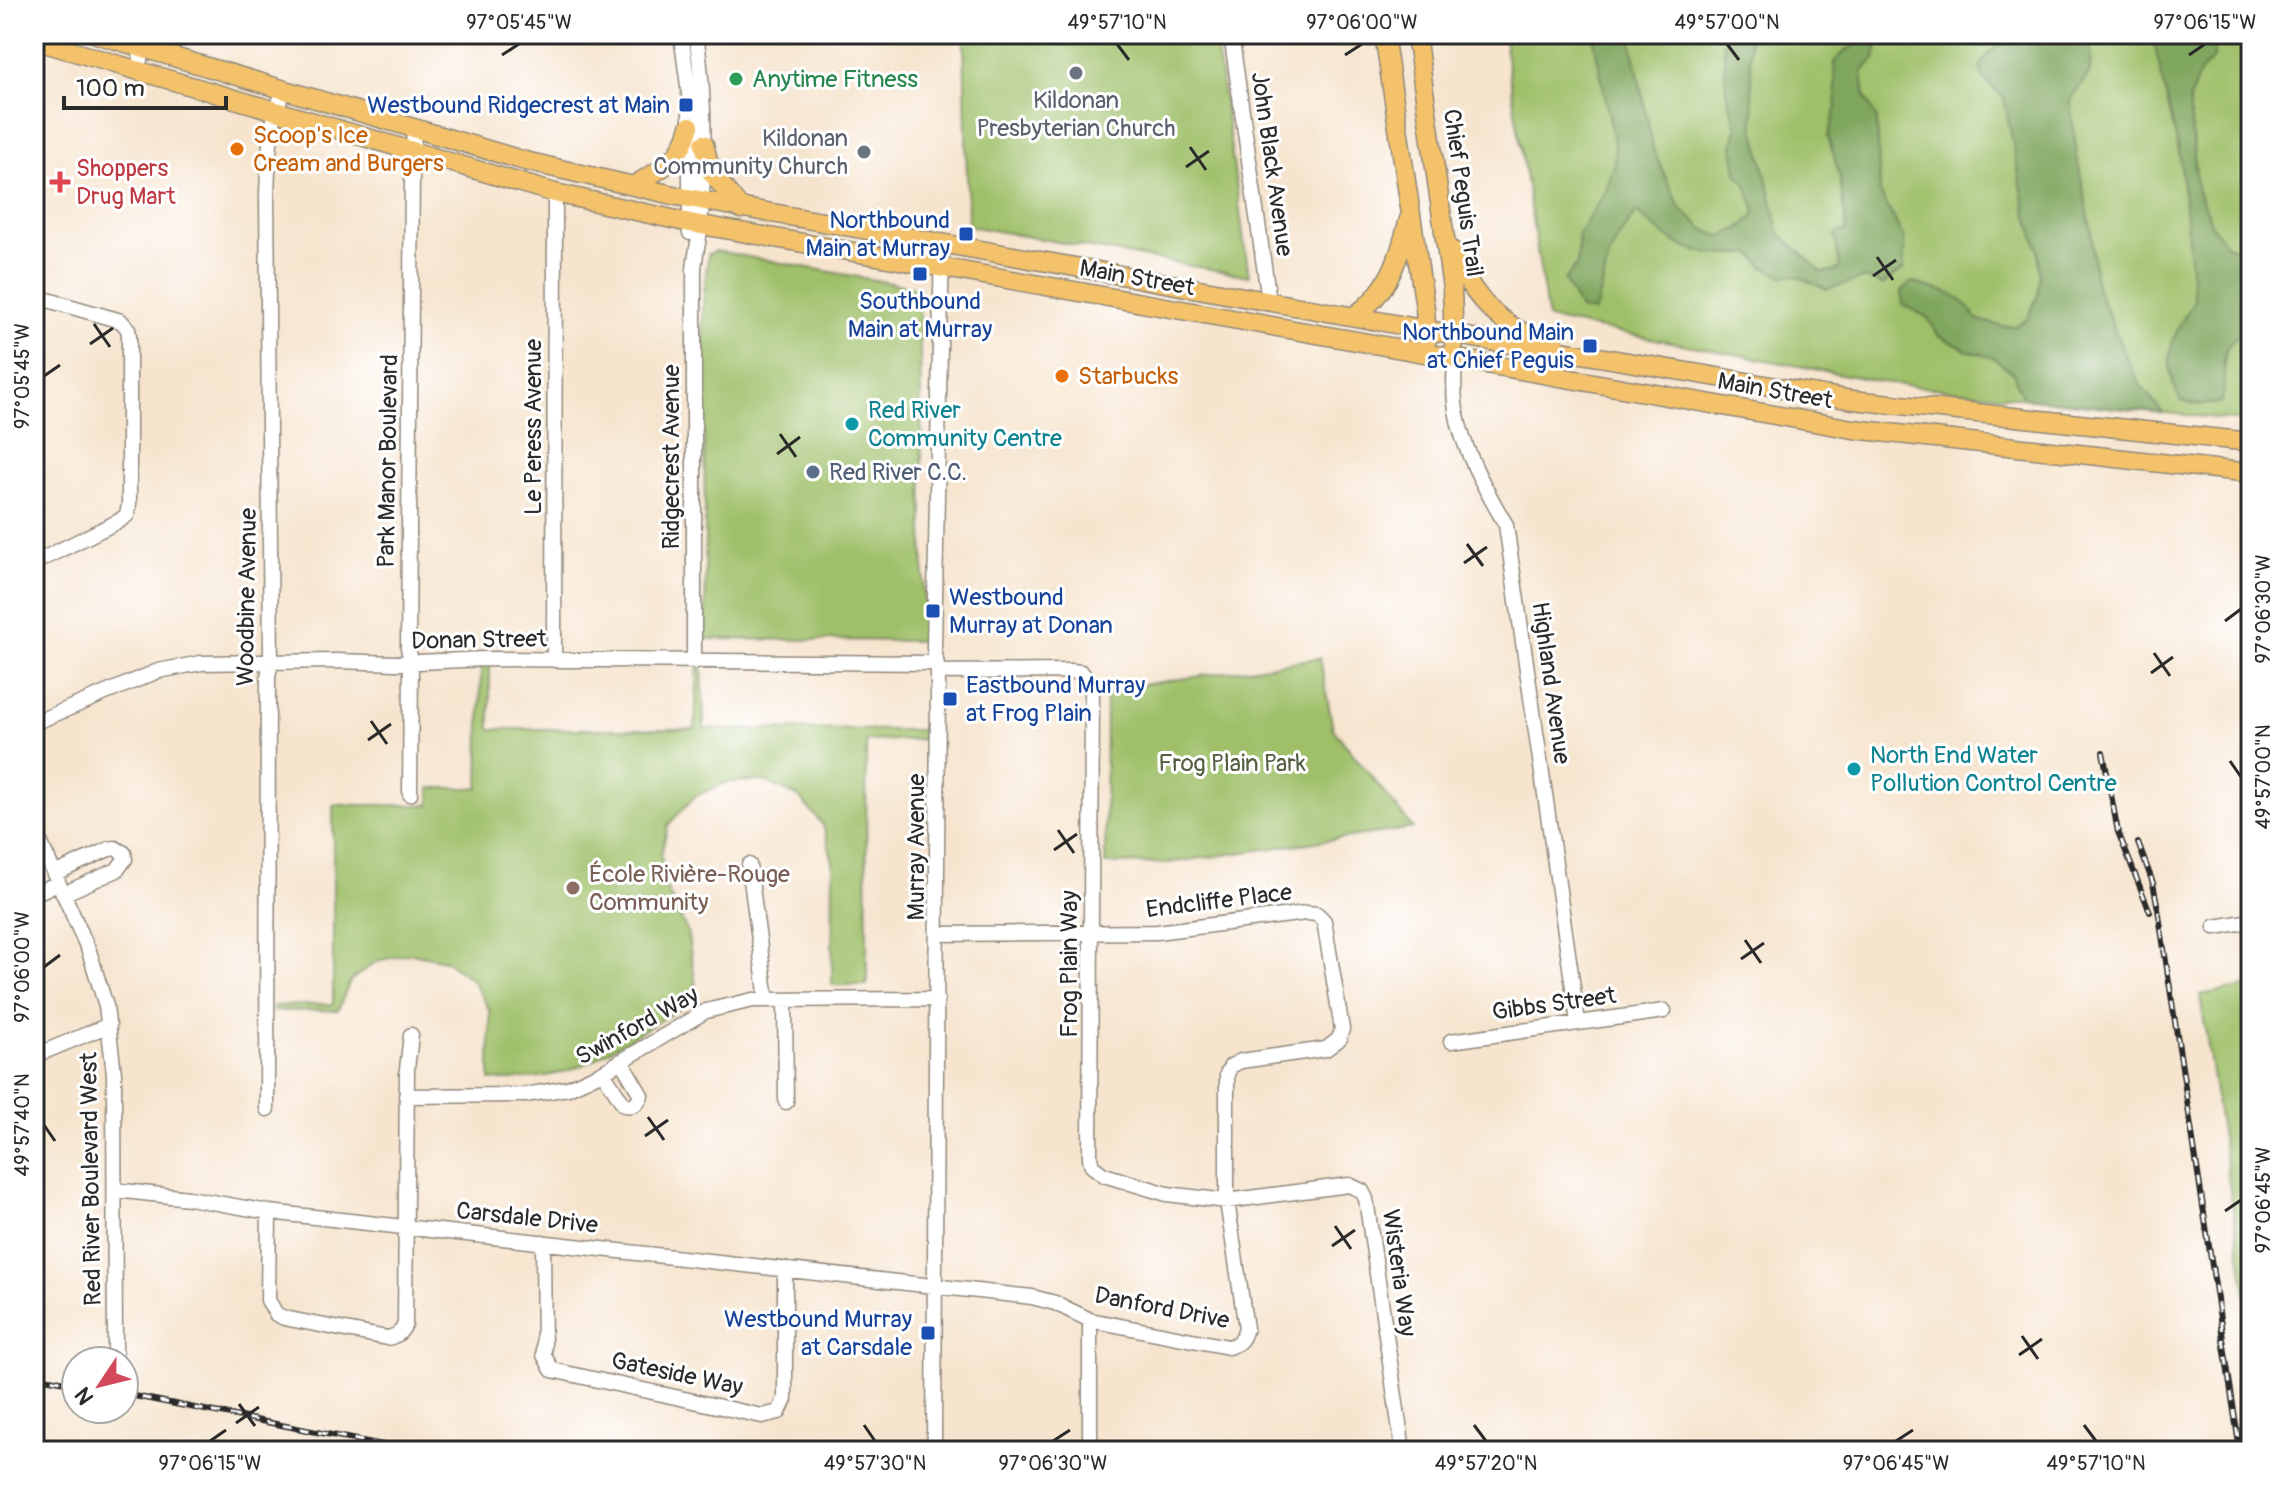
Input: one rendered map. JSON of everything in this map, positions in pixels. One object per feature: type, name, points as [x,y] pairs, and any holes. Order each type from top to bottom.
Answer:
[{"type":"main road","name":"Main Street","points":[[96,34],[144,41],[285,89],[525,161],[741,209],[1454,334],[1853,400],[2251,442]]},
{"type":"main road","points":[[1384,34],[1427,329],[1428,354]]},
{"type":"main road","name":"Chief Peguis Trail","points":[[1416,34],[1452,288],[1455,359]]},
{"type":"main road","name":"Main Street","points":[[34,40],[555,193],[695,224],[1853,429],[2251,473]]},
{"type":"main road","points":[[633,186],[675,160],[684,146],[690,126]]},
{"type":"main road","points":[[704,144],[711,172],[741,209]]},
{"type":"main road","points":[[1354,316],[1372,302],[1388,280],[1400,253],[1410,213]]},
{"type":"main road","points":[[1444,222],[1460,268],[1490,309],[1508,324],[1581,354]]},
{"type":"street","name":"Ridgecrest Avenue","points":[[681,34],[690,101],[696,199]]},
{"type":"street","name":"Ridgecrest Avenue","points":[[694,662],[695,251],[690,242],[695,224],[704,144],[704,100],[696,34]]},
{"type":"street","name":"John Black Avenue","points":[[1231,34],[1269,301]]},
{"type":"street","points":[[138,70],[144,41]]},
{"type":"street","name":"Woodbine Avenue","points":[[267,1109],[268,677],[271,662],[267,193],[270,130],[285,89]]},
{"type":"street","name":"Park Manor Boulevard","points":[[410,794],[411,662],[408,632],[414,128]]},
{"type":"street","name":"Le Peress Avenue","points":[[554,660],[555,193]]},
{"type":"street","name":"Murray Avenue","points":[[934,1451],[938,934],[937,668],[934,648],[942,244]]},
{"type":"street","points":[[34,296],[121,321],[128,329],[129,505],[127,515],[119,521],[34,563]]},
{"type":"street","name":"Highland Avenue","points":[[1455,359],[1455,398],[1459,423],[1506,525],[1578,1022]]},
{"type":"street","name":"Donan Street","points":[[34,723],[158,671],[201,663],[485,659],[937,668]]},
{"type":"street","name":"Frog Plain Way","points":[[937,668],[1072,671],[1081,672],[1092,684],[1092,1166],[1104,1175],[1167,1194],[1227,1201]]},
{"type":"street","name":"Red River Boulevard West","points":[[34,828],[100,985],[109,1025],[114,1073],[115,1345]]},
{"type":"street","points":[[749,865],[767,1000]]},
{"type":"street","points":[[34,894],[58,884]]},
{"type":"street","name":"Endcliffe Place","points":[[938,934],[1157,932],[1317,914],[1324,921],[1342,1029],[1339,1039],[1326,1049],[1241,1061],[1231,1066],[1226,1082],[1227,1201]]},
{"type":"street","points":[[2215,927],[2251,921]]},
{"type":"street","name":"Swinford Way","points":[[406,1096],[548,1094],[603,1072],[706,1011],[725,1005],[767,1000],[937,999]]},
{"type":"street","points":[[785,1001],[786,1102]]},
{"type":"street","name":"Gibbs Street","points":[[1451,1041],[1664,1011]]},
{"type":"street","points":[[34,1056],[109,1025]]},
{"type":"street","points":[[269,1212],[268,1300],[276,1314],[387,1338],[395,1337],[402,1331],[405,1324],[406,1096],[411,1035]]},
{"type":"street","points":[[603,1072],[624,1105],[635,1104],[641,1095],[621,1061]]},
{"type":"street","name":"Wisteria Way","points":[[1227,1201],[1349,1185],[1362,1191],[1366,1199],[1403,1451]]},
{"type":"street","name":"Carsdale Drive","points":[[115,1190],[189,1198],[269,1212],[935,1285]]},
{"type":"street","name":"Danford Drive","points":[[935,1285],[1032,1297],[1055,1303],[1090,1320],[1228,1347],[1236,1345],[1243,1339],[1246,1328],[1227,1201]]},
{"type":"street","name":"Gateside Way","points":[[543,1242],[544,1355],[552,1370],[762,1416],[779,1412],[785,1399],[785,1269]]},
{"type":"street","points":[[1090,1320],[1090,1451]]},
{"type":"green space","points":[[964,34],[1215,34],[1249,276],[968,226]]},
{"type":"green space","points":[[1503,34],[2251,34],[2251,422],[1894,384],[1548,319]]},
{"type":"green space","points":[[1593,34],[1630,34],[1654,152],[1680,208],[1705,230],[1722,237],[1740,228],[1753,217],[1755,210],[1746,185],[1737,173],[1733,145],[1737,127],[1726,91],[1723,34],[1749,34],[1754,127],[1780,234],[1822,272],[1840,267],[1835,236],[1838,232],[1847,231],[1839,174],[1828,136],[1837,107],[1834,63],[1845,51],[1865,40],[1872,41],[1877,48],[1875,59],[1862,72],[1865,96],[1877,120],[1880,193],[1904,238],[1904,269],[1882,285],[1866,278],[1827,289],[1764,267],[1751,253],[1717,255],[1689,249],[1663,235],[1637,212],[1612,250],[1594,312],[1580,309],[1564,280],[1577,265],[1579,233],[1606,191],[1614,166],[1615,147]]},
{"type":"green space","points":[[2000,34],[2092,34],[2090,72],[2070,100],[2091,228],[2096,286],[2129,364],[2142,387],[2163,413],[2023,398],[2013,373],[1994,358],[1966,350],[1938,335],[1927,317],[1903,305],[1902,291],[1912,282],[1956,297],[1978,320],[2015,326],[2027,319],[2038,295],[2038,249],[2026,211],[2004,98],[1984,79],[1980,68],[2001,42]]},
{"type":"green space","points":[[2152,34],[2214,34],[2214,58],[2200,72],[2189,100],[2197,188],[2212,226],[2227,245],[2251,255],[2251,287],[2248,292],[2251,294],[2251,330],[2230,343],[2226,352],[2221,403],[2201,405],[2181,401],[2171,374],[2174,337],[2194,301],[2180,156]]},
{"type":"green space","name":"Red River C.C.","points":[[716,251],[919,288],[925,641],[706,639],[703,304],[708,254]]},
{"type":"green space","name":"Frog Plain Park","points":[[1320,658],[1333,729],[1413,828],[1167,863],[1105,864],[1106,690]]},
{"type":"green space","points":[[698,662],[702,662],[704,729],[928,730],[928,739],[866,741],[867,985],[832,985],[833,861],[823,825],[799,797],[765,781],[727,782],[695,796],[668,825],[661,855],[667,890],[687,931],[698,998],[591,1061],[542,1077],[490,1080],[490,1011],[473,981],[445,960],[411,953],[377,961],[350,981],[338,1010],[273,1011],[273,1006],[333,1004],[333,805],[430,805],[430,788],[479,788],[481,663],[490,663],[490,729],[695,729]]},
{"type":"green space","points":[[2251,986],[2251,1326],[2200,995]]},
{"type":"railway","points":[[2103,752],[2118,832],[2150,912]]},
{"type":"railway","points":[[2138,843],[2153,883],[2158,909],[2240,1451]]},
{"type":"railway","points":[[34,1376],[60,1381]]},
{"type":"railway","points":[[140,1397],[413,1451]]},
{"type":"place","name":"Kildonan Presbyterian Church","points":[[1076,73]]},
{"type":"place","name":"Anytime Fitness","points":[[736,79]]},
{"type":"place","name":"Westbound Ridgecrest at Main","points":[[686,105]]},
{"type":"place","name":"Scoop's Ice Cream and Burgers","points":[[237,149]]},
{"type":"place","name":"Kildonan Community Church","points":[[864,152]]},
{"type":"place","name":"Shoppers Drug Mart","points":[[60,182]]},
{"type":"place","name":"Northbound Main at Murray","points":[[966,234]]},
{"type":"place","name":"Southbound Main at Murray","points":[[920,274]]},
{"type":"place","name":"Northbound Main at Chief Peguis","points":[[1590,346]]},
{"type":"place","name":"Starbucks","points":[[1062,376]]},
{"type":"place","name":"Red River Community Centre","points":[[852,424]]},
{"type":"place","name":"Red River C.C.","points":[[813,472]]},
{"type":"place","name":"Westbound Murray at Donan","points":[[933,611]]},
{"type":"place","name":"Eastbound Murray at Frog Plain","points":[[950,699]]},
{"type":"place","name":"North End Water Pollution Control Centre","points":[[1854,769]]},
{"type":"place","name":"École Rivière-Rouge Community","points":[[573,888]]},
{"type":"place","name":"Westbound Murray at Carsdale","points":[[928,1333]]}]
